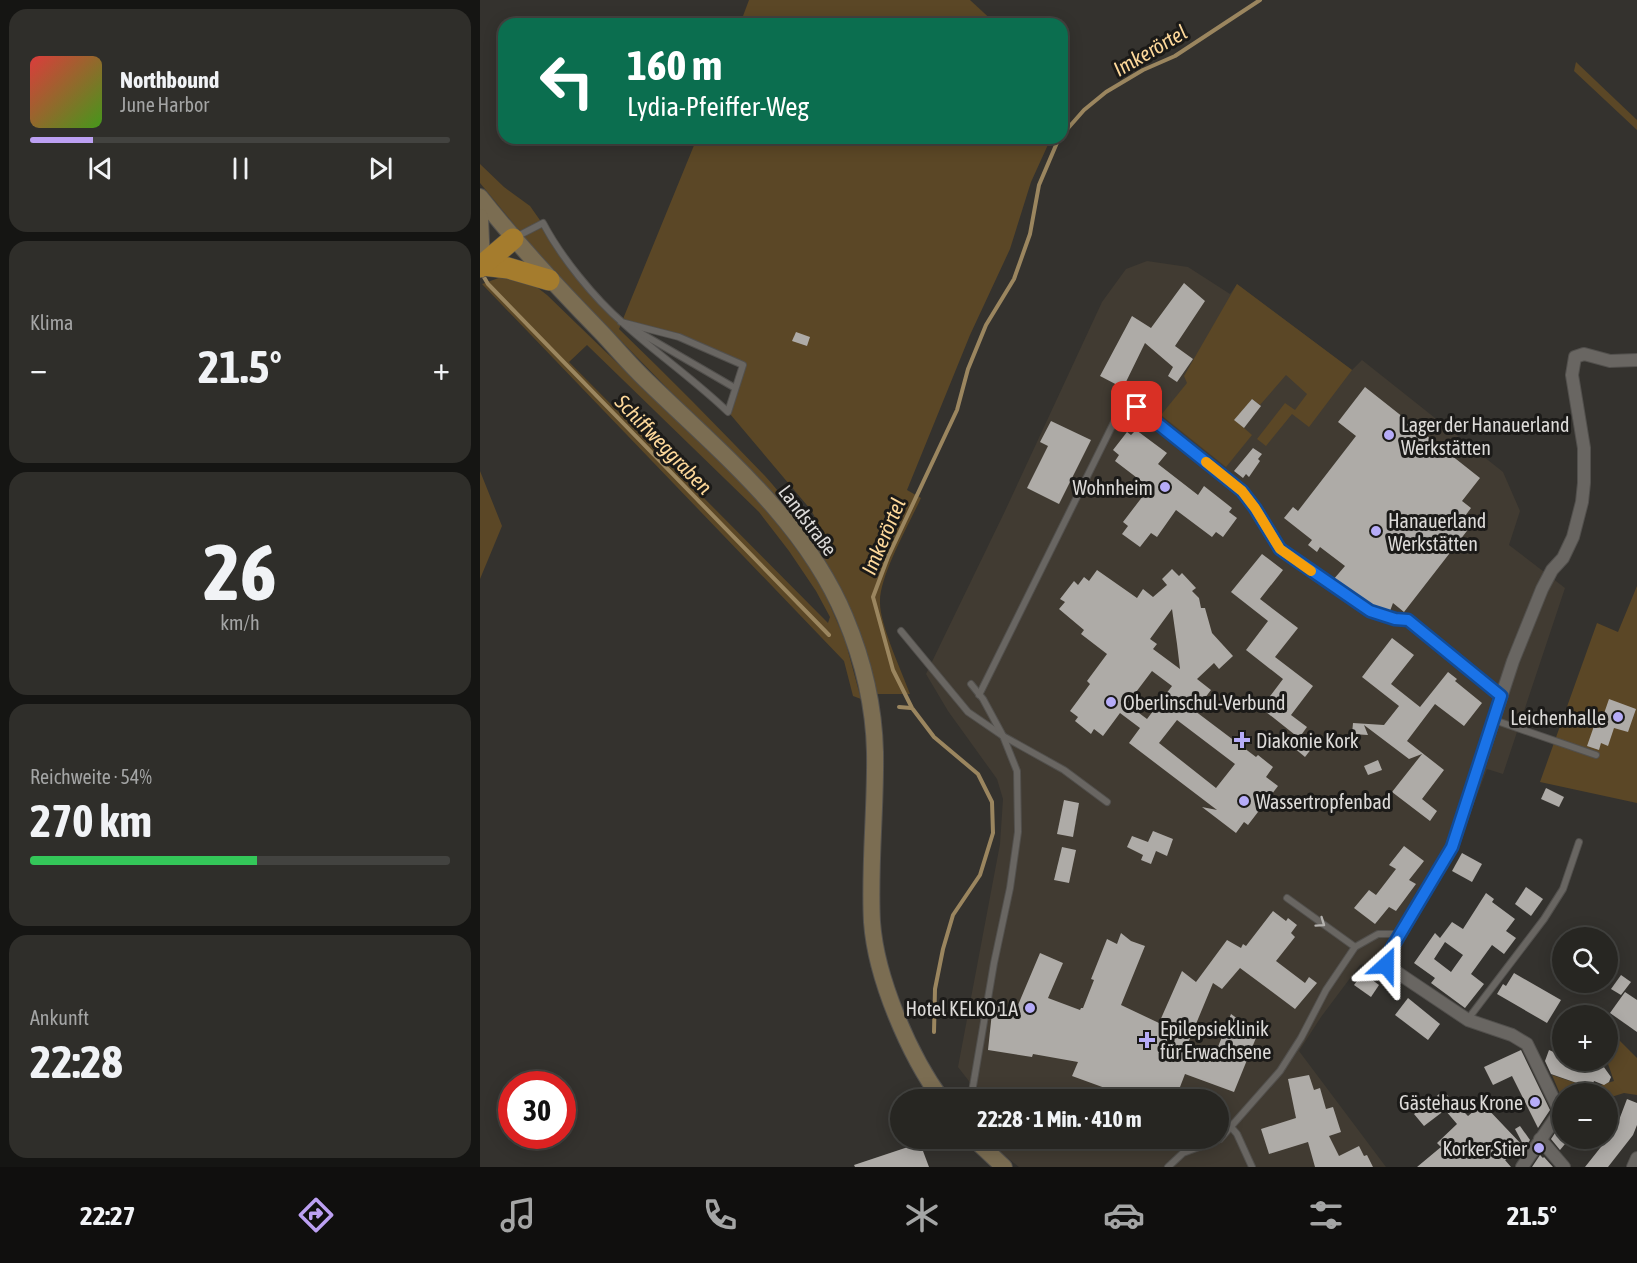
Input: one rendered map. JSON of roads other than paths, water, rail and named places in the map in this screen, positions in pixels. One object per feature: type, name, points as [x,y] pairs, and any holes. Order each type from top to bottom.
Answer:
[{"type":"highway","points":[[481,266],[513,239]]},
{"type":"highway","points":[[481,266],[508,268],[549,280]]},
{"type":"main road","name":"Landstraße","points":[[480,197],[549,280],[645,380],[770,501],[811,555],[844,614],[861,662],[873,723],[875,751],[872,877],[875,941],[895,1012],[925,1074],[935,1089]]},
{"type":"main road","points":[[480,217],[481,266]]},
{"type":"main road","points":[[985,1149],[1004,1167]]},
{"type":"street","points":[[1522,1167],[1559,1110],[1527,1044],[1512,1035],[1468,1020],[1386,965],[1390,951],[1452,847],[1513,661],[1542,589],[1552,570],[1563,558],[1573,537],[1582,502],[1584,448],[1572,375],[1575,357],[1584,354],[1610,361],[1637,360]]},
{"type":"street","points":[[1540,1139],[1564,1167]]},
{"type":"street","points":[[1633,1167],[1637,1158]]},
{"type":"lane","points":[[513,239],[543,223],[553,241],[580,277],[621,322],[728,412],[742,365],[679,337],[621,322]]},
{"type":"lane","points":[[621,322],[735,388]]},
{"type":"lane","points":[[979,695],[1118,414],[1125,406],[1137,407],[1242,491],[1275,542],[1299,562],[1365,608],[1375,613],[1408,620],[1501,696]]},
{"type":"lane","points":[[900,631],[968,712],[1003,736],[1044,757],[1107,801]]},
{"type":"lane","points":[[971,684],[1003,736],[1017,771],[1018,832],[974,1089]]},
{"type":"lane","points":[[1493,719],[1596,755]]},
{"type":"lane","points":[[1468,1020],[1563,890],[1579,842]]},
{"type":"lane","points":[[1287,898],[1355,947]]},
{"type":"lane","points":[[1168,1167],[1183,1153],[1220,1139],[1280,1071],[1301,1038],[1326,990],[1355,947],[1378,934],[1401,934]]},
{"type":"lane","points":[[1231,1127],[1237,1134],[1252,1167]]},
{"type":"waterway","name":"Imkerörtel","points":[[1068,128],[1084,110],[1106,92],[1143,70],[1175,56],[1260,0]]},
{"type":"waterway","name":"Imkerörtel","points":[[934,1032],[935,989],[943,949],[953,915],[980,875],[993,833],[992,802],[978,774],[934,737],[912,708],[893,670],[873,597],[888,557],[957,410],[968,369],[986,325],[1014,279],[1030,234],[1039,185],[1056,144]]},
{"type":"waterway","name":"Schiffweggraben","points":[[481,272],[488,284],[829,635]]},
{"type":"waterway","points":[[899,707],[911,708]]},
{"type":"place","name":"Lager der Hanauerland Werkstätten","points":[[1389,435]]},
{"type":"place","name":"Wohnheim","points":[[1165,487]]},
{"type":"place","name":"Hanauerland Werkstätten","points":[[1376,531]]},
{"type":"place","name":"Oberlinschul-Verbund","points":[[1111,702]]},
{"type":"place","name":"Leichenhalle","points":[[1618,717]]},
{"type":"place","name":"Diakonie Kork","points":[[1242,740]]},
{"type":"place","name":"Wassertropfenbad","points":[[1244,801]]},
{"type":"place","name":"Hotel KELKO 1A","points":[[1030,1008]]},
{"type":"place","name":"Epilepsieklinik für Erwachsene","points":[[1147,1040]]},
{"type":"place","name":"Gästehaus Krone","points":[[1535,1102]]},
{"type":"place","name":"Korker Stier","points":[[1539,1148]]}]
